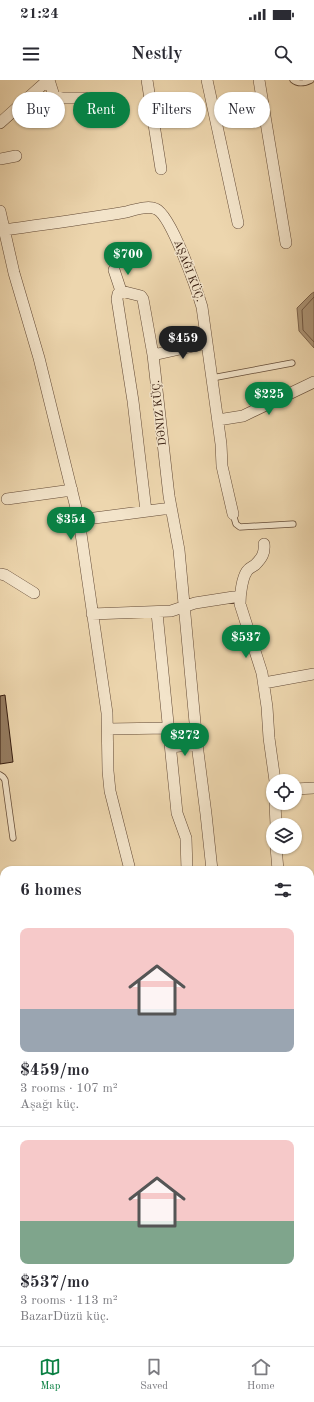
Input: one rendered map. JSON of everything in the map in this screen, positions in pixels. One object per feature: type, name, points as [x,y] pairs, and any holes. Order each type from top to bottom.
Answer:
[{"type":"street","points":[[0,123],[49,80],[54,96],[73,98]]},
{"type":"street","points":[[147,80],[161,169]]},
{"type":"street","points":[[207,80],[238,223]]},
{"type":"street","points":[[259,80],[286,243]]},
{"type":"street","points":[[0,159],[16,156]]},
{"type":"street","points":[[5,230],[96,217],[144,208],[156,209],[162,213],[170,225],[198,294],[222,444],[222,466],[233,514]]},
{"type":"street","points":[[0,211],[14,274],[40,365],[79,520],[108,729],[108,771],[110,791],[129,866]]},
{"type":"street","points":[[114,270],[121,291],[118,294],[117,299],[133,401],[146,511]]},
{"type":"street","name":"DƏNIZ KÜÇ.","points":[[121,291],[141,296],[143,299],[153,355],[171,508],[179,550],[196,744],[212,866]]},
{"type":"street","points":[[153,355],[207,343]]},
{"type":"street","points":[[218,420],[243,416],[314,382]]},
{"type":"street","points":[[6,499],[72,490]]},
{"type":"street","points":[[79,520],[171,508]]},
{"type":"street","points":[[264,544],[265,551],[263,556],[245,574],[240,596],[240,604],[259,661],[264,683],[274,774]]},
{"type":"street","points":[[0,574],[5,575],[34,593]]},
{"type":"street","points":[[92,614],[157,613],[171,611],[195,603],[240,596]]},
{"type":"street","points":[[157,613],[178,813],[186,838],[188,866]]},
{"type":"street","points":[[264,683],[314,674]]},
{"type":"street","points":[[108,729],[168,728]]},
{"type":"street","points":[[171,747],[196,744]]},
{"type":"street","points":[[302,789],[314,788]]},
{"type":"street","points":[[277,854],[278,866]]},
{"type":"lane","points":[[293,80],[296,83],[300,83],[311,80]]},
{"type":"lane","points":[[212,378],[292,363]]},
{"type":"lane","points":[[233,514],[236,524],[240,527],[293,524]]},
{"type":"lane","points":[[0,775],[5,780],[12,838]]},
{"type":"water","points":[[314,292],[314,348],[299,331],[297,308]]},
{"type":"building","points":[[5,695],[13,762],[0,764],[0,696]]}]
